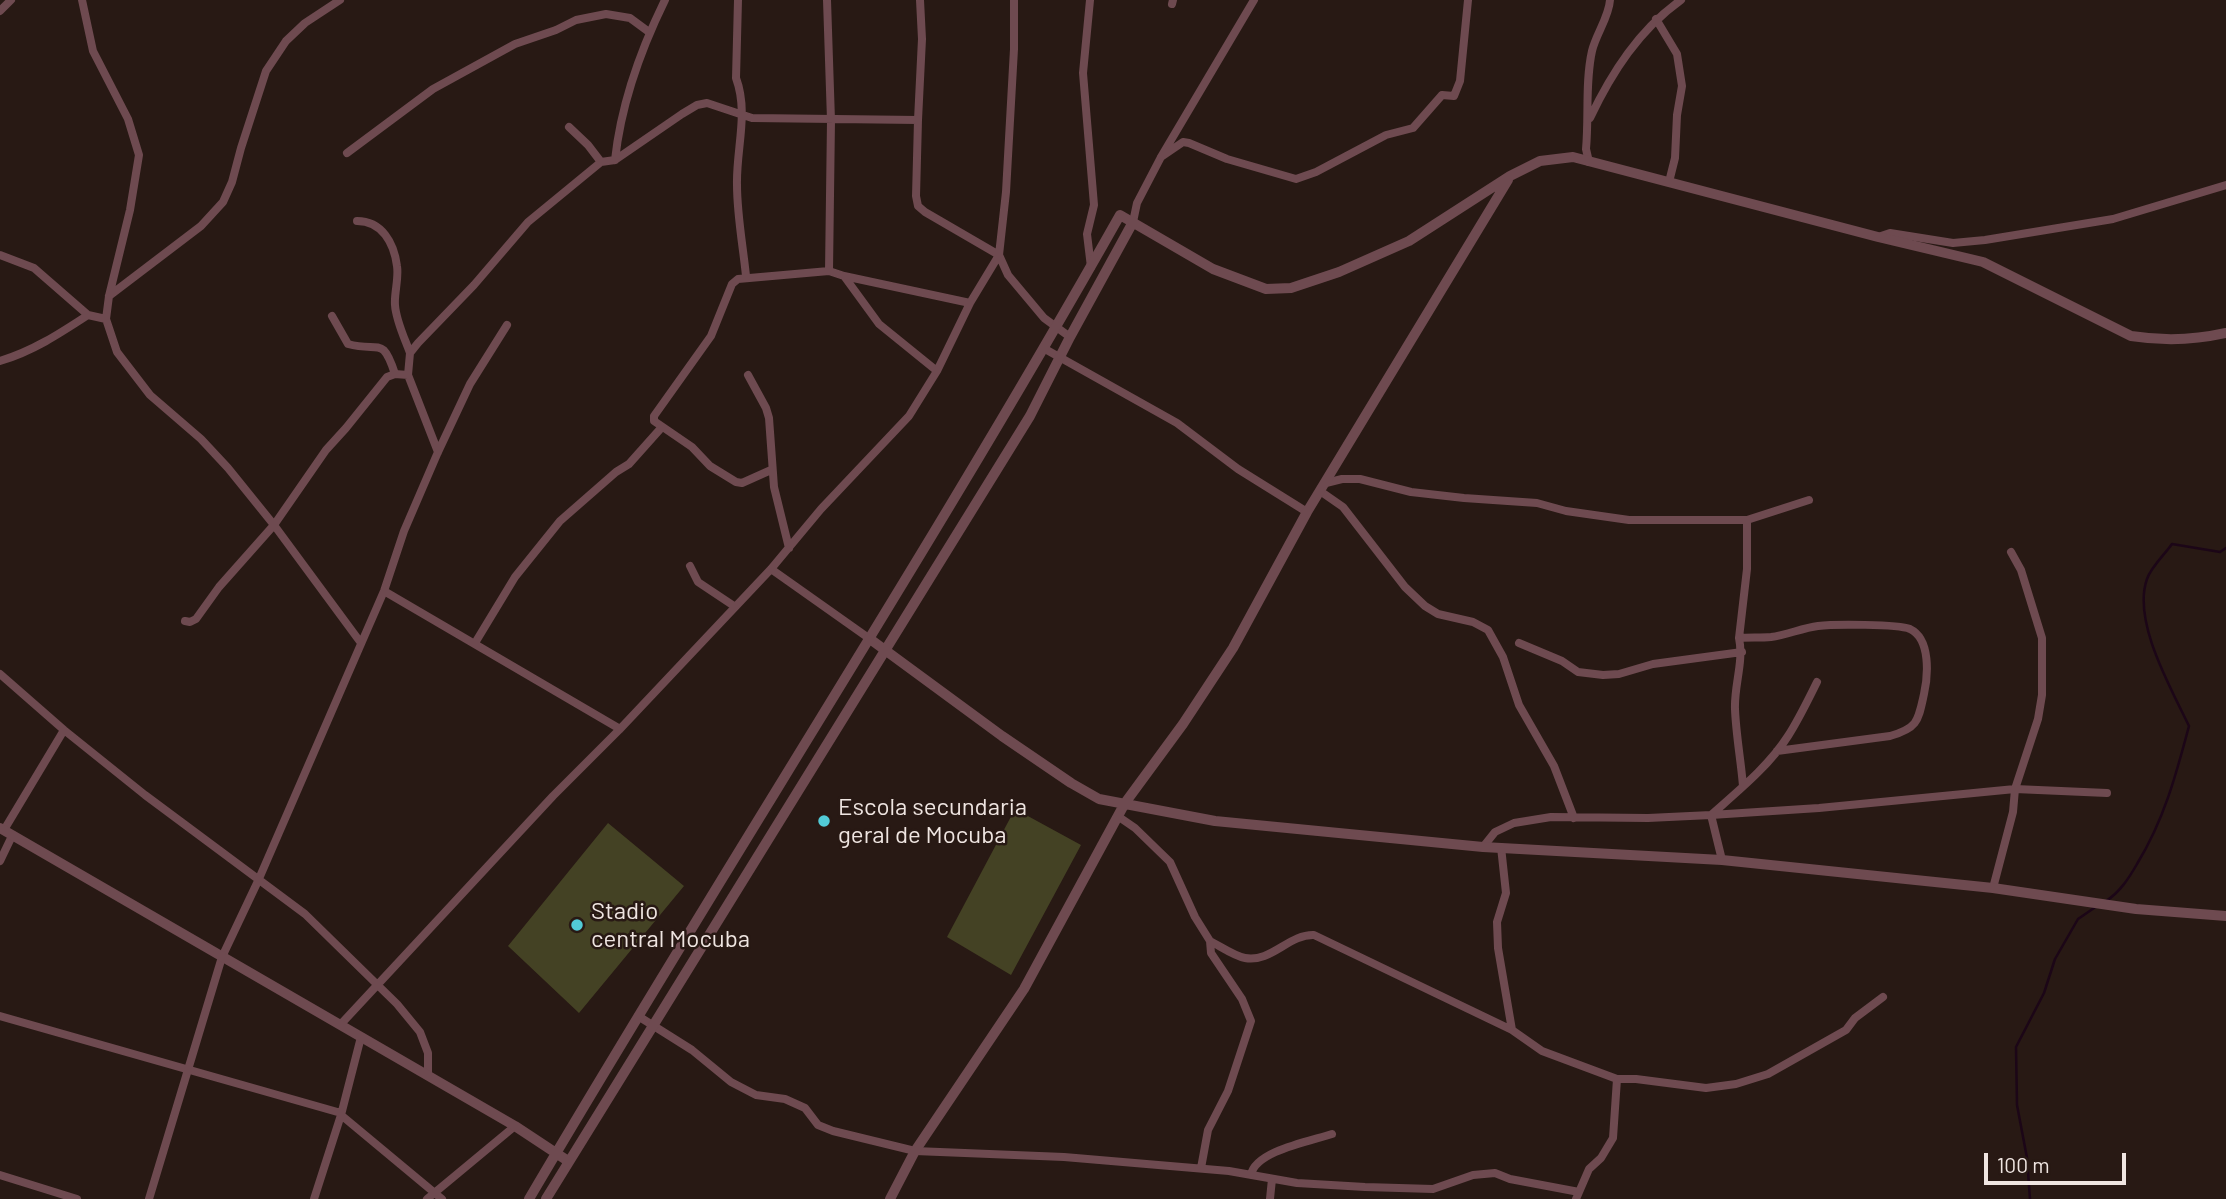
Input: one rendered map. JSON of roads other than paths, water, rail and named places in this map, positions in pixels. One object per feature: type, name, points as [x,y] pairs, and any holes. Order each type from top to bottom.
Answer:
[{"type":"street","points":[[0,11],[11,0]]},
{"type":"street","points":[[82,0],[93,51],[128,119],[139,155],[130,210],[108,296],[106,319],[117,352],[150,395],[210,449],[274,525],[361,643]]},
{"type":"street","points":[[108,296],[201,226],[223,202],[232,182],[266,71],[295,32],[340,0]]},
{"type":"street","points":[[615,160],[618,136],[637,64],[665,0]]},
{"type":"street","points":[[738,0],[736,78],[743,115],[737,186],[746,276]]},
{"type":"street","points":[[827,0],[831,120],[829,271]]},
{"type":"street","points":[[920,0],[922,39],[916,196],[918,206],[999,255],[1008,275],[1044,318],[1070,337]]},
{"type":"street","points":[[341,1024],[553,796],[771,569],[821,509],[909,416],[937,371],[970,303],[999,255],[1006,192],[1014,49],[1013,0]]},
{"type":"street","points":[[1090,0],[1083,72],[1094,205],[1087,234],[1091,267]]},
{"type":"street","points":[[546,1199],[1030,416],[1133,222],[1137,203],[1161,157],[1254,0]]},
{"type":"street","points":[[1161,157],[1183,142],[1227,159],[1296,179],[1316,172],[1386,135],[1413,128],[1442,96],[1454,96],[1460,81],[1468,0]]},
{"type":"street","points":[[1589,162],[1586,149],[1592,51],[1610,8],[1610,0]]},
{"type":"street","points":[[1589,121],[1620,62],[1656,19],[1681,0]]},
{"type":"street","points":[[347,153],[433,89],[515,44],[576,20],[606,14],[629,18],[649,32]]},
{"type":"street","points":[[1656,19],[1677,54],[1682,86],[1677,115],[1675,158],[1669,182]]},
{"type":"street","points":[[410,354],[528,222],[601,162],[615,160],[697,105],[707,103],[752,118],[918,120]]},
{"type":"street","points":[[569,127],[601,162]]},
{"type":"street","points":[[1120,215],[1213,269],[1266,289],[1291,288],[1339,272],[1409,241],[1510,176],[1540,161],[1573,158],[1983,262],[2131,336],[2154,340],[2208,337],[2226,333]]},
{"type":"street","points":[[890,1199],[915,1151],[1024,989],[1125,803],[1184,724],[1233,648],[1307,512],[1510,176]]},
{"type":"street","points":[[1878,237],[1890,233],[1953,243],[1985,240],[2113,219],[2226,185]]},
{"type":"street","points":[[529,1199],[1045,349],[1120,215],[1137,203]]},
{"type":"street","points":[[357,221],[366,221],[383,230],[392,249],[398,267],[395,307],[410,354],[408,375],[438,452]]},
{"type":"street","points":[[0,255],[34,268],[88,315],[106,319]]},
{"type":"street","points":[[771,470],[736,482],[710,466],[692,447],[654,421],[659,407],[711,336],[732,284],[738,278],[829,271],[970,303]]},
{"type":"street","points":[[844,276],[879,324],[937,371]]},
{"type":"street","points":[[0,361],[51,340],[88,315]]},
{"type":"street","points":[[332,316],[348,344],[382,347],[389,354],[395,374]]},
{"type":"street","points":[[149,1199],[222,957],[258,881],[384,591],[404,531],[438,452],[470,384],[507,325]]},
{"type":"street","points":[[1045,349],[1177,423],[1238,469],[1307,512]]},
{"type":"street","points":[[185,621],[196,619],[219,587],[274,525],[326,450],[387,377],[395,374],[408,375]]},
{"type":"street","points":[[748,375],[769,418],[771,470],[789,548]]},
{"type":"street","points":[[1007,410],[1030,416]]},
{"type":"street","points":[[475,643],[515,578],[561,521],[616,472],[629,464],[662,427]]},
{"type":"street","points":[[1323,487],[1342,479],[1360,479],[1411,492],[1537,503],[1566,511],[1629,520],[1747,520],[1809,500]]},
{"type":"street","points":[[1323,487],[1343,507],[1405,587],[1425,606],[1438,614],[1474,622],[1488,630],[1503,657],[1519,705],[1554,766],[1574,818]]},
{"type":"street","points":[[1743,786],[1735,708],[1742,652],[1738,638],[1747,569],[1747,520]]},
{"type":"street","points":[[1993,888],[2015,789],[2038,719],[2042,695],[2042,638],[2021,570],[2011,552]]},
{"type":"street","points":[[690,566],[698,582],[734,606]]},
{"type":"street","points":[[771,569],[1002,736],[1099,799],[1216,821],[1483,847],[1722,860],[1993,888],[2136,909],[2226,916]]},
{"type":"street","points":[[384,591],[620,729]]},
{"type":"street","points":[[1738,638],[1767,638],[1821,625],[1894,627],[1910,629],[1919,636],[1925,653],[1927,680],[1917,721],[1906,731],[1890,736],[1777,751]]},
{"type":"street","points":[[1519,643],[1562,661],[1578,672],[1603,675],[1619,674],[1653,664],[1742,652]]},
{"type":"street","points":[[0,674],[64,730],[258,881],[305,914],[377,983],[420,1032],[428,1053],[428,1076]]},
{"type":"street","points":[[1711,815],[1777,751],[1789,735],[1818,682]]},
{"type":"street","points":[[0,861],[5,831],[64,730]]},
{"type":"street","points":[[1483,847],[1495,832],[1514,823],[1551,817],[1711,815],[1819,808],[2015,789],[2107,793]]},
{"type":"street","points":[[1711,815],[1722,860]]},
{"type":"street","points":[[1119,817],[1135,828],[1170,862],[1195,917],[1210,941],[1211,953],[1242,999],[1251,1021],[1228,1091],[1208,1130],[1200,1168]]},
{"type":"street","points":[[5,831],[341,1024],[515,1126],[568,1161]]},
{"type":"street","points":[[1501,847],[1506,892],[1497,922],[1498,948],[1512,1030]]},
{"type":"street","points":[[735,859],[749,869]]},
{"type":"street","points":[[1210,941],[1245,958],[1260,958],[1306,935],[1314,935],[1512,1030],[1542,1051],[1617,1079],[1706,1088],[1736,1084],[1768,1074],[1846,1030],[1854,1018],[1883,997]]},
{"type":"street","points":[[0,1016],[341,1114],[439,1196]]},
{"type":"street","points":[[638,1016],[692,1049],[731,1082],[757,1095],[785,1099],[805,1108],[818,1125],[915,1151],[1064,1157],[1200,1168],[1339,1186],[1433,1189],[1483,1173],[1494,1173],[1578,1195],[1588,1169],[1601,1158],[1613,1138],[1617,1079]]},
{"type":"street","points":[[314,1199],[341,1114],[361,1037]]},
{"type":"street","points":[[427,1199],[439,1196],[515,1126]]},
{"type":"street","points":[[1251,1175],[1252,1167],[1257,1162],[1290,1146],[1332,1134]]},
{"type":"street","points":[[0,1175],[76,1199]]},
{"type":"street","points":[[1270,1199],[1272,1179]]},
{"type":"street","points":[[1408,1187],[1408,1199]]},
{"type":"waterway","points":[[2106,901],[2127,879],[2155,831],[2174,780],[2189,726],[2164,674],[2149,634],[2144,596],[2147,579],[2172,544],[2220,552],[2226,548]]},
{"type":"waterway","points":[[2030,1199],[2027,1158],[2017,1105],[2016,1047],[2044,993],[2055,959],[2078,919],[2097,906]]},
{"type":"place","name":"Escola secundaria geral de Mocuba","points":[[824,821]]},
{"type":"place","name":"Stadio central Mocuba","points":[[577,925]]}]
